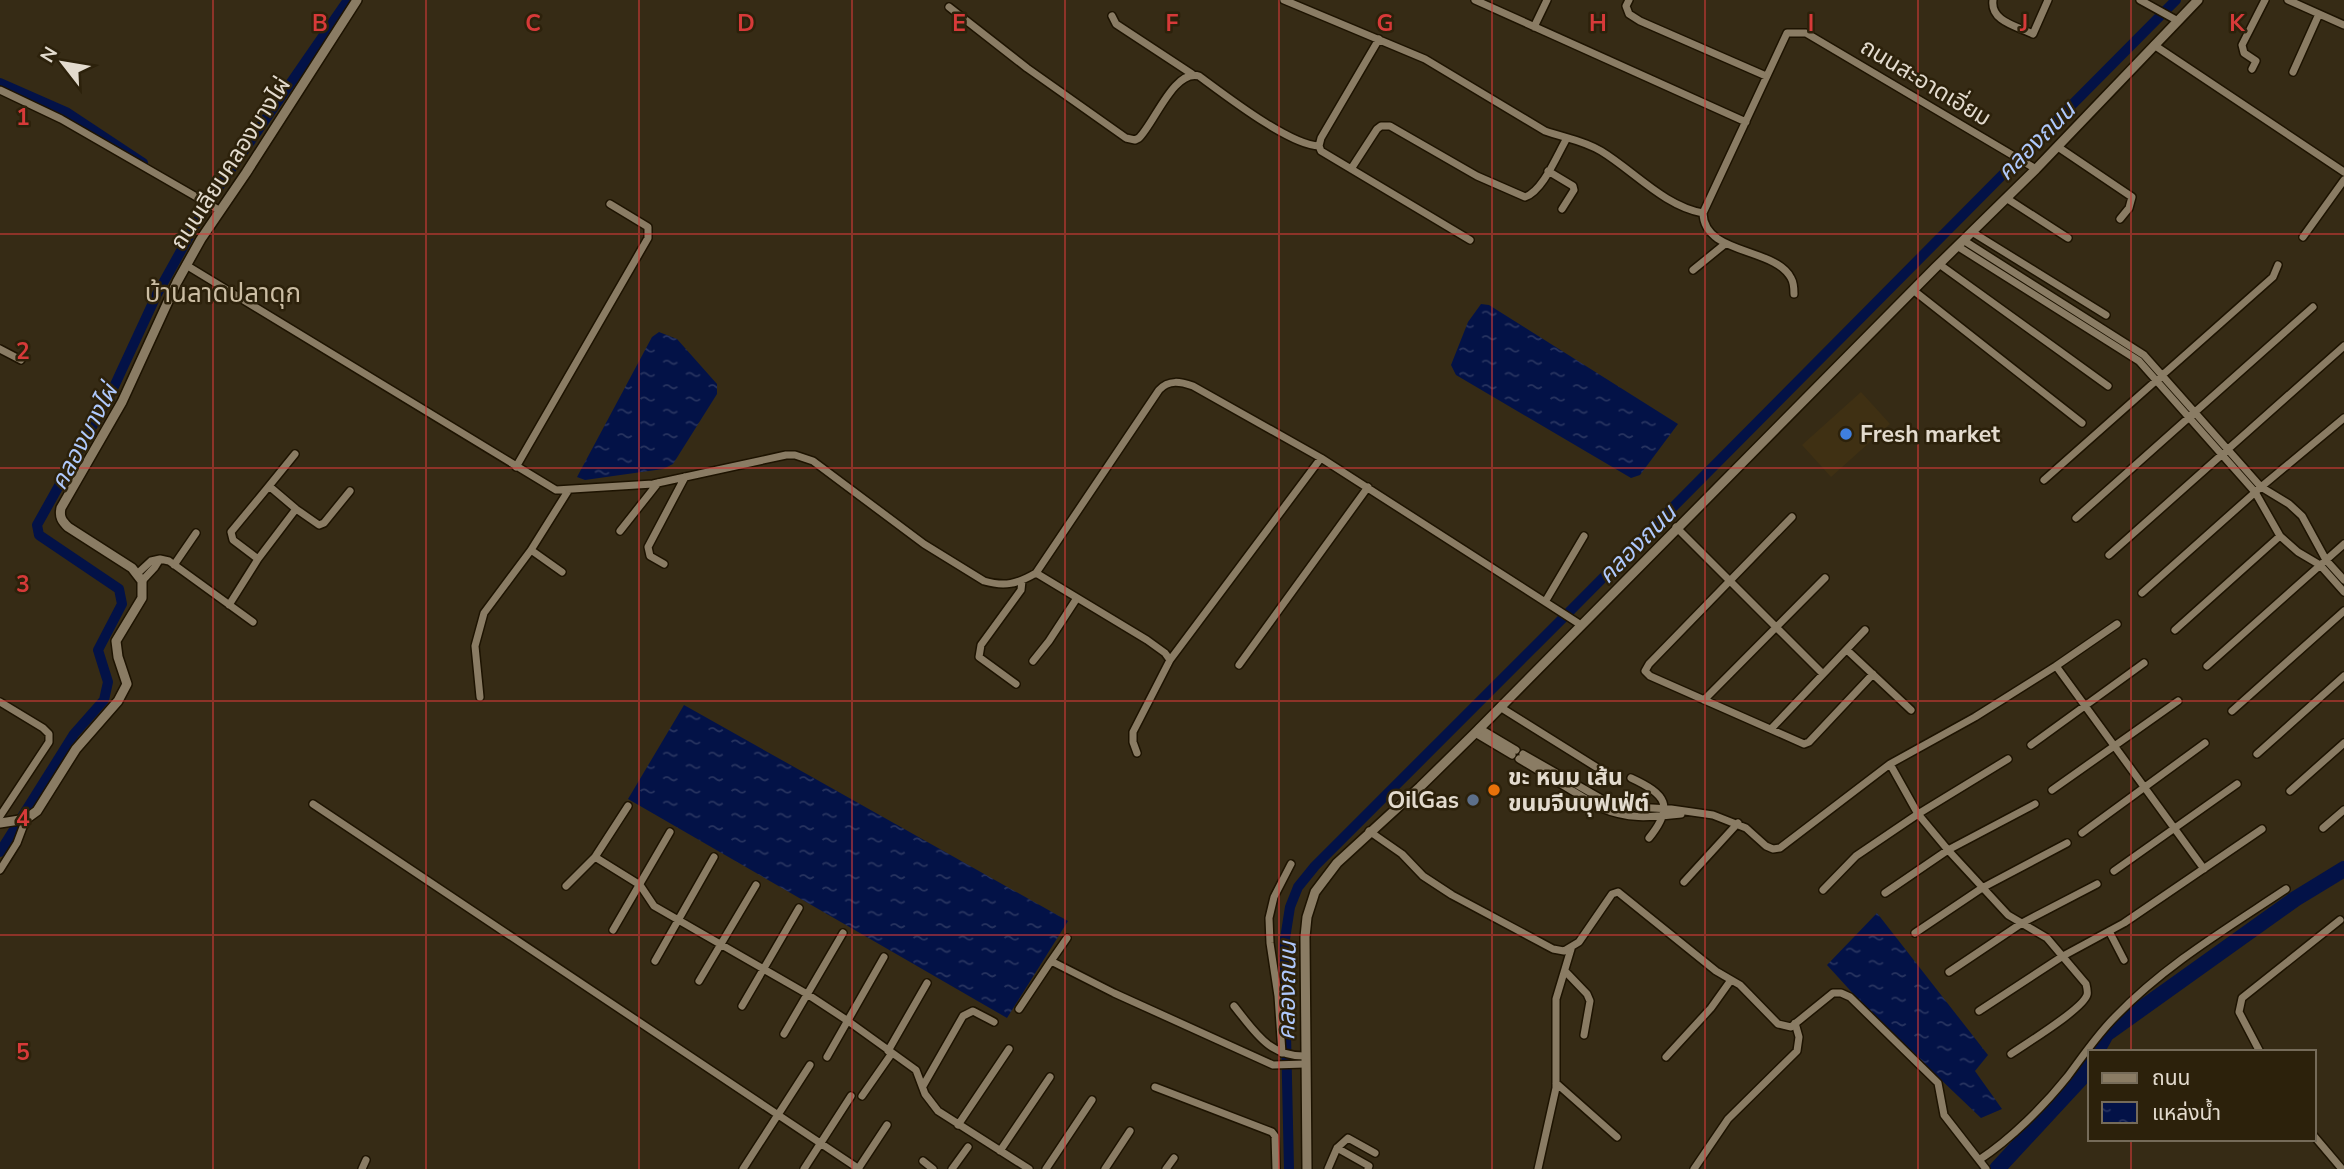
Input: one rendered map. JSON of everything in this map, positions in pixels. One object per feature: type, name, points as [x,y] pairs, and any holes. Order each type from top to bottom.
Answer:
[{"type":"street","name":"ถนนเลียบคลองบางไผ่","points":[[140,577],[62,522],[61,508],[122,402],[186,265],[216,208],[246,173],[357,0]]},
{"type":"street","points":[[1284,0],[1425,59],[1545,131],[1579,139],[1600,150],[1681,207],[1703,213]]},
{"type":"street","points":[[1475,0],[1746,122]]},
{"type":"street","points":[[1534,27],[1546,0]]},
{"type":"street","points":[[1629,0],[1626,6],[1629,14],[1640,21],[1766,76],[1703,213],[1703,222],[1726,244],[1782,267],[1790,276],[1794,294]]},
{"type":"street","points":[[1993,0],[1992,9],[1995,16],[2033,34],[2048,0]]},
{"type":"street","points":[[2140,0],[2174,19]]},
{"type":"street","points":[[1307,1169],[1303,1060],[1305,937],[1307,917],[1315,892],[1329,872],[1369,831],[1420,787],[1500,707],[1577,622],[2036,170],[2154,46],[2174,19],[2198,0]]},
{"type":"street","points":[[2252,69],[2256,61],[2244,53],[2242,45],[2266,0]]},
{"type":"street","points":[[2288,0],[2344,25]]},
{"type":"street","points":[[948,7],[1036,75],[1126,138],[1139,138],[1180,80],[1193,75]]},
{"type":"street","points":[[2293,72],[2319,14]]},
{"type":"street","points":[[1112,16],[1116,24],[1290,136],[1311,146],[1319,146]]},
{"type":"street","name":"ถนนสะอาดเอี่ยม","points":[[1766,76],[1787,33],[1806,33],[2036,170]]},
{"type":"street","points":[[1379,40],[1326,129],[1319,146],[1321,151],[1470,240]]},
{"type":"street","points":[[2154,46],[2344,172]]},
{"type":"street","points":[[0,90],[61,119],[216,208]]},
{"type":"street","points":[[1351,169],[1377,129],[1381,125],[1390,126],[1478,176],[1525,197],[1532,195],[1539,188],[1567,138]]},
{"type":"street","points":[[2058,147],[2132,197],[2129,208],[2120,219]]},
{"type":"street","points":[[1548,171],[1573,186],[1574,190],[1562,209]]},
{"type":"street","points":[[2303,237],[2344,180]]},
{"type":"street","points":[[2006,198],[2068,239]]},
{"type":"street","points":[[516,467],[648,238],[648,227],[610,204]]},
{"type":"street","points":[[1972,232],[2106,315]]},
{"type":"street","points":[[1960,243],[2120,344],[2159,378],[2258,489],[2280,536],[2298,552],[2323,562],[2344,580]]},
{"type":"street","points":[[1693,270],[1726,244]]},
{"type":"street","points":[[1939,264],[2108,386]]},
{"type":"street","points":[[186,265],[556,490],[658,483],[786,455],[804,457],[924,544],[984,581],[1007,586],[1036,573],[1164,384],[1180,381],[1321,458],[1577,622]]},
{"type":"street","points":[[2045,480],[2273,277],[2278,265]]},
{"type":"street","points":[[1913,290],[2082,423]]},
{"type":"street","points":[[2076,518],[2313,307]]},
{"type":"street","points":[[2109,555],[2344,346]]},
{"type":"street","points":[[0,349],[21,360]]},
{"type":"street","points":[[2142,593],[2258,489],[2344,418]]},
{"type":"street","points":[[258,559],[233,540],[231,532],[295,454]]},
{"type":"street","points":[[1137,753],[1133,732],[1170,660],[1321,458]]},
{"type":"street","points":[[664,564],[650,556],[648,547],[685,477]]},
{"type":"street","points":[[620,531],[658,483]]},
{"type":"street","points":[[269,486],[319,525],[324,523],[350,491]]},
{"type":"street","points":[[1239,664],[1368,487]]},
{"type":"street","points":[[2258,489],[2289,504],[2302,516],[2323,562],[2344,592]]},
{"type":"street","points":[[480,697],[475,646],[484,613],[531,550],[568,491]]},
{"type":"street","points":[[229,605],[258,559],[296,509]]},
{"type":"street","points":[[1792,517],[1645,671],[1650,676],[1798,743],[1809,742],[1873,674]]},
{"type":"street","points":[[1676,527],[1823,674]]},
{"type":"street","points":[[174,565],[196,533]]},
{"type":"street","points":[[1545,602],[1584,536]]},
{"type":"street","points":[[2175,630],[2280,536]]},
{"type":"street","points":[[2207,666],[2344,544]]},
{"type":"street","points":[[531,550],[562,572]]},
{"type":"street","points":[[0,823],[24,819],[37,811],[76,749],[118,701],[127,681],[118,657],[116,640],[142,598],[140,577],[155,567],[160,559],[174,565],[253,622]]},
{"type":"street","points":[[1036,573],[1147,640],[1170,660]]},
{"type":"street","points":[[1704,700],[1825,578]]},
{"type":"street","points":[[1016,684],[979,657],[979,653],[981,645],[1021,590],[1022,581]]},
{"type":"street","points":[[1033,661],[1077,598]]},
{"type":"street","points":[[2232,711],[2344,611]]},
{"type":"street","points":[[1477,730],[1566,783],[1614,806],[1713,815],[1738,823],[1766,846],[1780,848],[1890,764],[1975,717],[2117,624]]},
{"type":"street","points":[[1771,729],[1865,630]]},
{"type":"street","points":[[1847,650],[1911,710]]},
{"type":"street","points":[[2031,745],[2144,663]]},
{"type":"street","points":[[2056,666],[2113,748],[2204,869]]},
{"type":"street","points":[[2257,754],[2344,676]]},
{"type":"street","points":[[2052,790],[2178,701]]},
{"type":"street","points":[[0,702],[43,729],[49,734],[49,742],[0,816]]},
{"type":"street","points":[[1500,707],[1597,767]]},
{"type":"street","points":[[2082,832],[2205,743]]},
{"type":"street","points":[[2290,791],[2344,743]]},
{"type":"street","points":[[1823,890],[1856,856],[2008,759]]},
{"type":"street","points":[[1890,764],[1919,814],[1948,850],[2008,915],[2047,938],[2086,984],[2088,994],[2084,1000],[2064,1018],[2011,1054]]},
{"type":"street","points":[[1631,778],[1656,792],[1664,812],[1663,821],[1649,838]]},
{"type":"street","points":[[2114,871],[2237,784]]},
{"type":"street","points":[[313,804],[858,1169],[887,1125]]},
{"type":"street","points":[[1885,893],[1948,850],[2035,804]]},
{"type":"street","points":[[566,886],[595,857],[628,806]]},
{"type":"street","points":[[2323,828],[2344,810]]},
{"type":"street","points":[[0,870],[17,843],[24,819]]},
{"type":"street","points":[[1684,882],[1738,823]]},
{"type":"street","points":[[1979,1011],[2063,956],[2109,931],[2262,829]]},
{"type":"street","points":[[1369,831],[1402,854],[1423,876],[1452,895],[1553,950],[1564,951],[1579,942],[1612,894],[1618,892],[1716,971],[1740,985],[1778,1024],[1785,1027],[1795,1023],[1833,993],[1850,997],[1930,1072],[1938,1083],[1944,1115],[1983,1165],[2059,1086],[2107,1026],[2148,985],[2178,961],[2286,889]]},
{"type":"street","points":[[612,930],[670,832]]},
{"type":"street","points":[[1915,933],[1982,888],[2067,843]]},
{"type":"street","points":[[595,857],[640,885],[654,905],[807,994],[848,1021],[916,1070],[925,1094],[938,1111],[1029,1169]]},
{"type":"street","points":[[655,961],[714,857]]},
{"type":"street","points":[[1284,1055],[1269,918],[1274,897],[1291,864]]},
{"type":"street","points":[[1949,972],[2022,923],[2096,884]]},
{"type":"street","points":[[699,981],[756,886]]},
{"type":"street","points":[[742,1006],[799,908]]},
{"type":"street","points":[[2259,1050],[2239,1012],[2242,998],[2340,920]]},
{"type":"street","points":[[2109,931],[2124,960]]},
{"type":"street","points":[[784,1034],[843,933]]},
{"type":"street","points":[[1019,1009],[1067,938]]},
{"type":"street","points":[[1538,1169],[1556,1083],[1556,999],[1571,948]]},
{"type":"street","points":[[827,1057],[884,957]]},
{"type":"street","points":[[1051,961],[1219,1041],[1281,1066],[1303,1060]]},
{"type":"street","points":[[1565,971],[1587,993],[1590,1001],[1584,1035]]},
{"type":"street","points":[[1666,1057],[1711,1008],[1731,980]]},
{"type":"street","points":[[862,1096],[890,1052],[927,983]]},
{"type":"street","points":[[1234,1006],[1260,1038],[1284,1055],[1303,1060]]},
{"type":"street","points":[[923,1086],[963,1016],[973,1011],[994,1023]]},
{"type":"street","points":[[1694,1169],[1733,1114],[1797,1051],[1799,1046],[1795,1023]]},
{"type":"street","points":[[958,1125],[1009,1049]]},
{"type":"street","points":[[743,1169],[810,1065]]},
{"type":"street","points":[[1000,1151],[1050,1077]]},
{"type":"street","points":[[1556,1083],[1617,1136]]},
{"type":"street","points":[[1155,1087],[1272,1132],[1275,1136],[1276,1169]]},
{"type":"street","points":[[804,1169],[851,1097]]},
{"type":"street","points":[[1046,1169],[1092,1100]]},
{"type":"street","points":[[1105,1169],[1130,1130]]},
{"type":"street","points":[[1328,1169],[1344,1139],[1348,1138],[1375,1153]]},
{"type":"street","points":[[2316,1138],[2342,1169]]},
{"type":"street","points":[[952,1169],[968,1147]]},
{"type":"street","points":[[1337,1148],[1369,1166],[1368,1169]]},
{"type":"street","points":[[1166,1169],[1174,1158]]},
{"type":"street","points":[[362,1169],[366,1160]]},
{"type":"street","points":[[923,1161],[933,1169]]},
{"type":"shaded area","name":"Fresh market","points":[[1861,392],[1890,424],[1831,477],[1802,445]]},
{"type":"water","points":[[1481,304],[1489,305],[1678,424],[1640,475],[1631,478],[1456,375],[1451,365],[1468,322]]},
{"type":"water","points":[[659,332],[677,339],[717,384],[717,394],[673,464],[663,469],[585,480],[577,477],[652,337]]},
{"type":"water","points":[[684,705],[1068,921],[1007,1018],[628,799]]},
{"type":"water","points":[[1877,913],[1988,1055],[1975,1071],[2002,1109],[1981,1118],[1868,1010],[1827,965]]},
{"type":"waterway","name":"คลองบางไผ่","points":[[0,852],[74,734],[104,700],[108,682],[98,650],[122,604],[119,589],[39,535],[37,525],[112,391],[157,294],[207,204],[348,0]]},
{"type":"waterway","name":"คลองถนน","points":[[1289,1169],[1284,945],[1290,907],[1298,887],[1315,866],[2176,0]]},
{"type":"waterway","points":[[0,83],[66,112],[143,163]]},
{"type":"waterway","points":[[2097,1050],[2106,1034],[2295,899],[2344,869]]},
{"type":"waterway","points":[[1997,1169],[2083,1076],[2088,1067]]},
{"type":"place","name":"Fresh market","points":[[1846,434]]},
{"type":"place","name":"ขะ หนม เส้น ขนมจีนบุฟเฟ่ต์","points":[[1494,790]]},
{"type":"place","name":"OilGas","points":[[1473,800]]},
{"type":"district","name":"บ้านลาดปลาดุก","points":[[223,293]]}]
